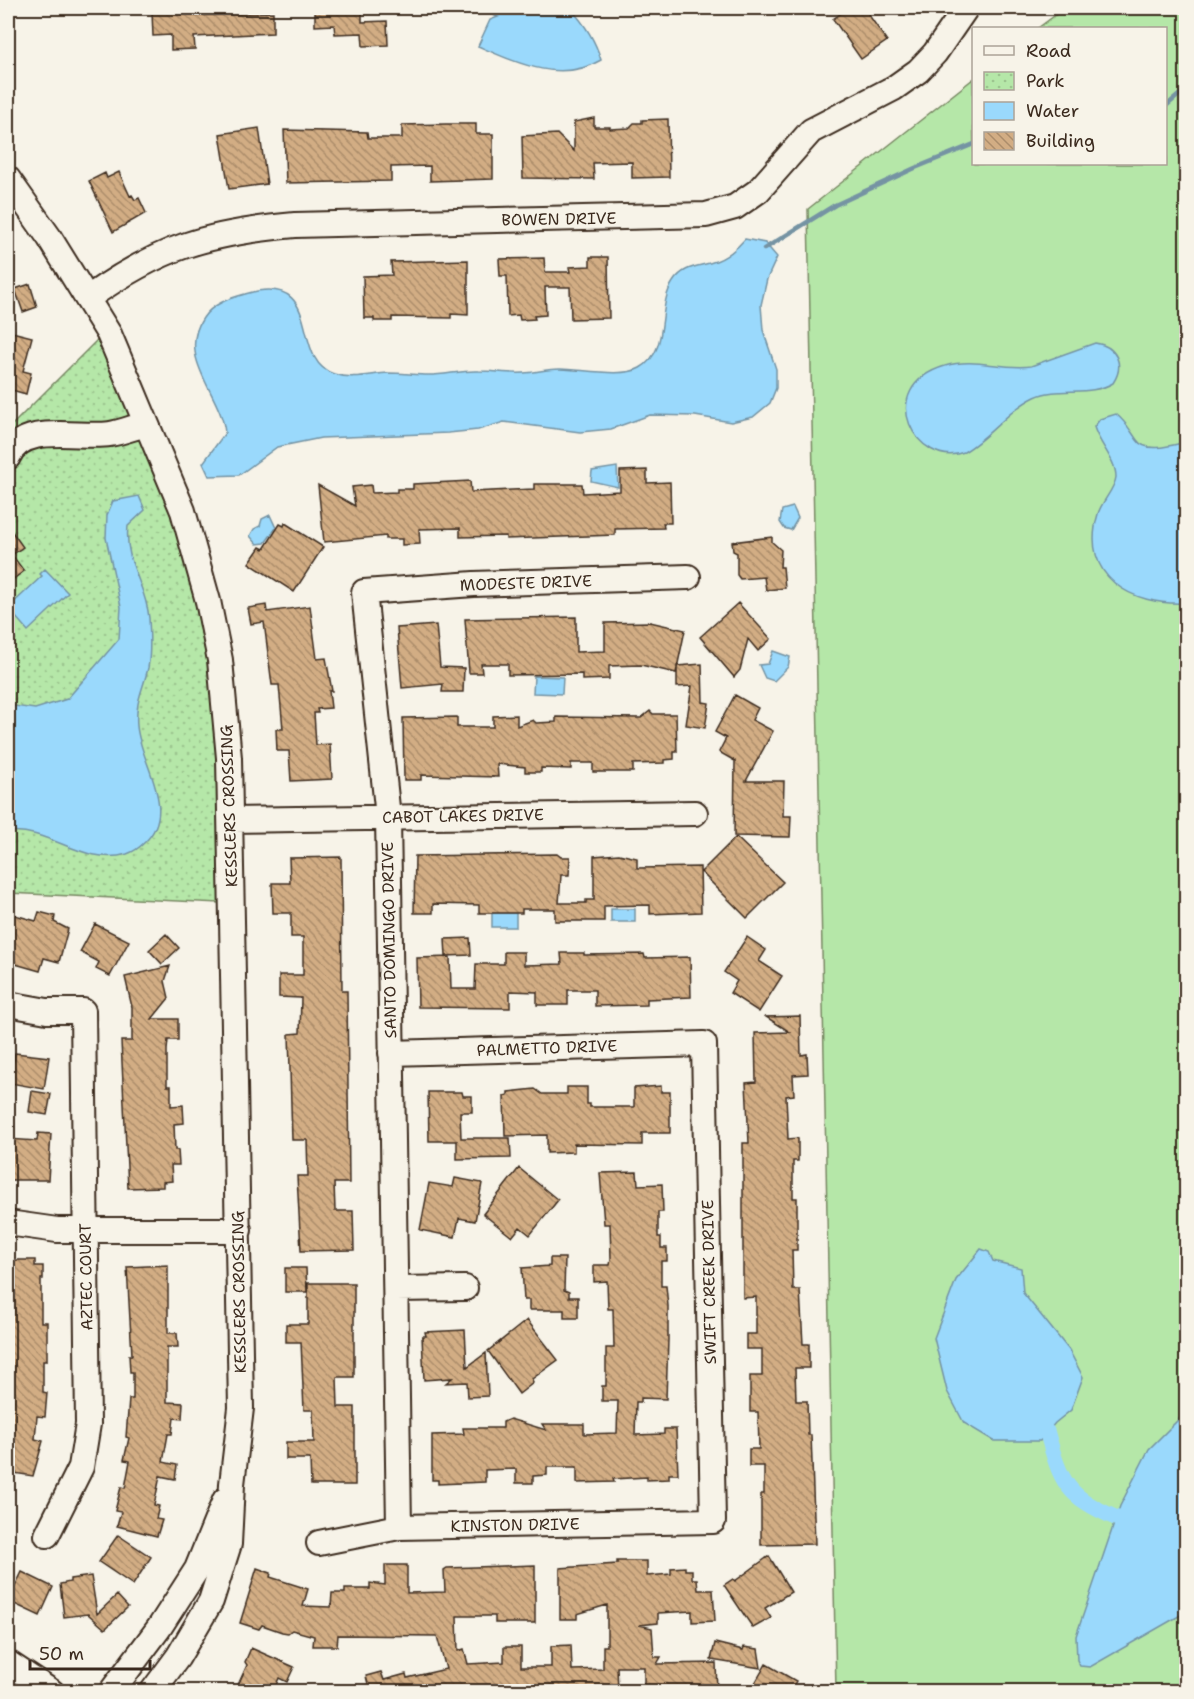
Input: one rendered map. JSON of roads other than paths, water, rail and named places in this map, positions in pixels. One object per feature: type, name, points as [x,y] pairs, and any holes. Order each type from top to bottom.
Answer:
[{"type":"street","name":"BOWEN DRIVE","points":[[88,298],[124,272],[179,246],[239,230],[295,225],[706,215],[735,207],[758,191],[811,131],[894,88],[918,71],[935,53],[966,8]]},
{"type":"street","name":"KESSLERS CROSSING","points":[[8,179],[49,237],[109,334],[183,511],[208,601],[220,660],[229,758],[231,820],[241,1408],[232,1484],[229,1544],[211,1601],[178,1657],[152,1692]]},
{"type":"street","points":[[8,457],[10,450],[27,438],[110,434],[146,424]]},
{"type":"street","name":"MODESTE DRIVE","points":[[364,592],[474,584],[688,578]]},
{"type":"street","name":"SANTO DOMINGO DRIVE","points":[[364,592],[388,817],[399,1527]]},
{"type":"street","name":"CABOT LAKES DRIVE","points":[[231,820],[694,813]]},
{"type":"street","name":"AZTEC COURT","points":[[8,1004],[48,1011],[83,1011],[88,1424],[81,1467],[48,1535]]},
{"type":"street","name":"PALMETTO DRIVE","points":[[391,1053],[704,1044]]},
{"type":"street","name":"SWIFT CREEK DRIVE","points":[[704,1044],[713,1521]]},
{"type":"street","points":[[8,1222],[57,1230],[239,1230]]},
{"type":"street","points":[[396,1289],[465,1288]]},
{"type":"street","name":"KESSLERS CROSSING","points":[[111,1692],[159,1628],[197,1569],[232,1484]]},
{"type":"street","name":"KINSTON DRIVE","points":[[319,1543],[399,1527],[713,1521]]},
{"type":"street","points":[[8,1663],[52,1692]]},
{"type":"water","points":[[489,8],[529,8],[530,11],[545,11],[570,8],[589,32],[601,60],[586,67],[555,71],[508,59],[478,46],[490,20],[498,17],[491,14]]},
{"type":"water","points":[[745,239],[765,243],[777,257],[767,279],[761,305],[763,330],[776,369],[776,388],[770,403],[753,417],[731,422],[695,416],[650,415],[611,429],[580,432],[504,422],[478,430],[448,433],[321,438],[277,447],[239,475],[209,476],[203,463],[225,433],[222,419],[197,362],[196,333],[207,313],[216,305],[227,300],[270,290],[287,294],[297,305],[312,352],[320,366],[341,376],[355,377],[388,373],[435,375],[473,371],[518,373],[560,369],[601,372],[633,371],[650,360],[656,350],[668,292],[677,276],[687,269],[724,257]]},
{"type":"water","points":[[1095,343],[1109,348],[1117,357],[1118,370],[1113,383],[1094,390],[1054,392],[1035,397],[1025,402],[964,452],[947,454],[931,449],[918,438],[909,424],[907,408],[911,391],[923,377],[945,366],[977,363],[1031,366]]},
{"type":"water","points":[[1116,414],[1137,440],[1147,447],[1186,442],[1186,603],[1166,603],[1129,593],[1103,571],[1096,555],[1094,536],[1098,514],[1116,477],[1113,464],[1094,427],[1100,419]]},
{"type":"water","points":[[617,467],[618,487],[591,481],[592,471]]},
{"type":"water","points":[[139,496],[145,510],[128,526],[128,539],[132,562],[147,606],[150,656],[137,709],[137,726],[155,786],[159,815],[155,829],[145,842],[127,854],[111,857],[81,851],[38,835],[8,832],[8,705],[35,709],[67,699],[119,639],[121,607],[106,538],[107,515],[113,501]]},
{"type":"water","points":[[793,507],[798,518],[791,530],[784,528],[780,522],[782,510]]},
{"type":"water","points":[[270,515],[276,528],[265,543],[257,544],[250,536],[254,529],[260,526],[262,519]]},
{"type":"water","points":[[45,569],[68,593],[28,631],[8,608],[42,576],[40,574]]},
{"type":"water","points":[[773,651],[790,657],[788,667],[774,681],[765,678],[759,665],[768,664]]},
{"type":"water","points":[[534,676],[563,677],[562,694],[533,693]]},
{"type":"water","points":[[611,909],[635,909],[635,922],[611,922]]},
{"type":"water","points":[[492,913],[516,913],[516,927],[492,927]]},
{"type":"water","points":[[981,1249],[989,1252],[993,1261],[1021,1268],[1023,1293],[1069,1350],[1083,1377],[1071,1410],[1055,1423],[1040,1441],[994,1441],[964,1423],[947,1391],[934,1338],[956,1280]]},
{"type":"water","points":[[1186,1416],[1186,1612],[1090,1667],[1080,1666],[1077,1660],[1076,1636],[1120,1506],[1149,1449],[1180,1418]]},
{"type":"waterway","points":[[1167,105],[1186,89]]},
{"type":"waterway","points":[[764,249],[835,205],[972,145]]},
{"type":"waterway","points":[[1047,1432],[1057,1464],[1068,1486],[1086,1502],[1116,1518]]}]
